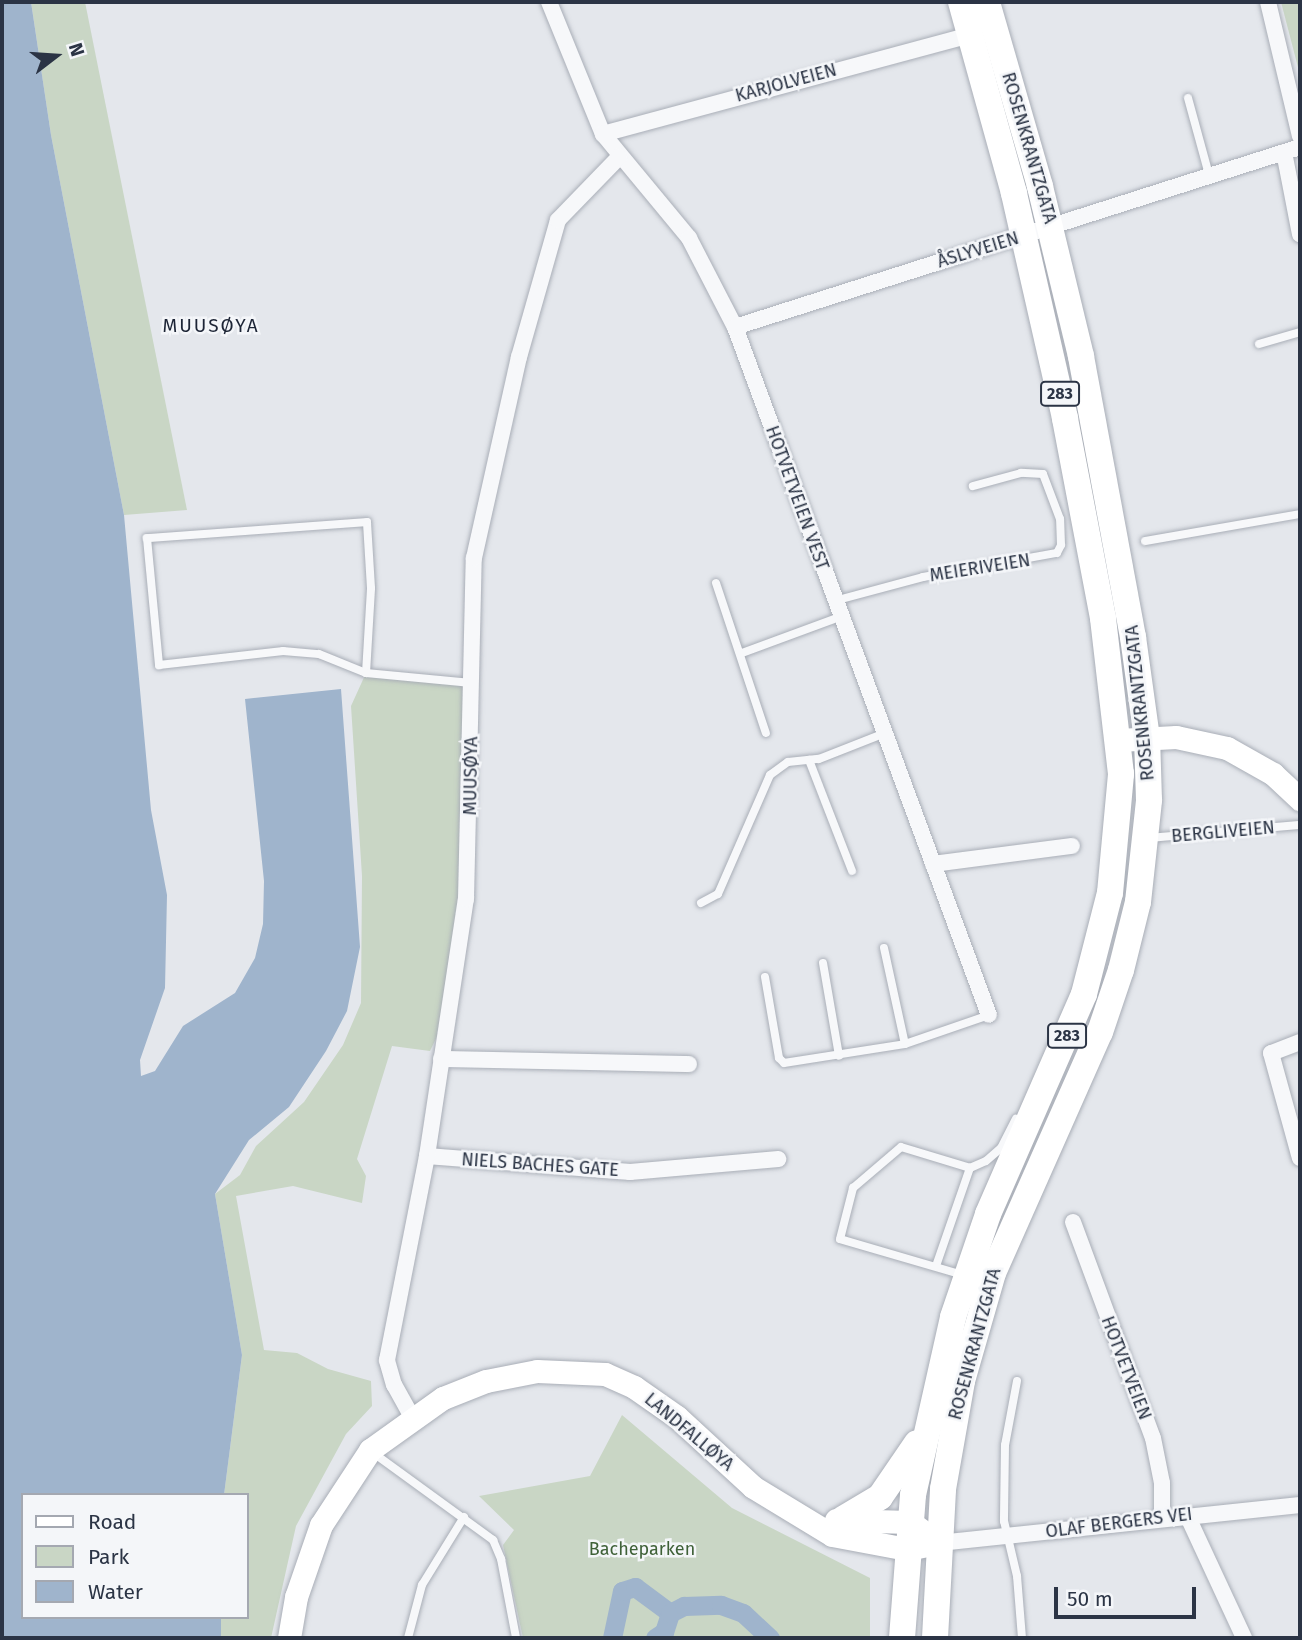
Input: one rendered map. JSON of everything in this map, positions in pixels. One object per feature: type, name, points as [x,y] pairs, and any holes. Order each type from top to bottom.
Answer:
[{"type":"main road","name":"ROSENKRANTZGATA","points":[[902,1638],[910,1522],[926,1430],[966,1276],[1084,994],[1110,893],[1121,774],[1092,554],[1024,236],[961,2]]},
{"type":"main road","name":"ROSENKRANTZGATA","points":[[935,1638],[939,1543],[949,1445],[976,1326],[1011,1227],[1100,1032],[1138,902],[1146,838],[1147,738],[1118,547],[1051,227],[987,2]]},
{"type":"main road","points":[[1118,740],[1194,739],[1227,748],[1273,774],[1300,799]]},
{"type":"main road","name":"LANDFALLØYA","points":[[289,1638],[296,1597],[321,1525],[370,1450],[412,1417],[457,1392],[510,1375],[559,1369],[605,1374],[655,1400],[753,1488],[807,1521],[858,1543],[907,1549],[939,1543]]},
{"type":"main road","name":"283","points":[[842,1519],[880,1497],[926,1430]]},
{"type":"main road","points":[[807,1521],[842,1519],[910,1522],[939,1543]]},
{"type":"street","name":"HOTVETVEIEN VEST","points":[[549,2],[603,134],[619,157],[689,237],[735,327],[989,1015]]},
{"type":"street","points":[[1268,2],[1300,136]]},
{"type":"street","name":"KARJOLVEIEN","points":[[603,134],[971,35]]},
{"type":"street","name":"ÅSLYVEIEN","points":[[735,327],[1292,150]]},
{"type":"street","points":[[1292,150],[1300,234]]},
{"type":"street","name":"MUUSØYA","points":[[412,1417],[394,1385],[387,1360],[428,1156],[466,899],[474,558],[523,345],[558,220],[619,157]]},
{"type":"street","points":[[933,864],[1072,846]]},
{"type":"street","points":[[1300,1042],[1271,1053],[1300,1158]]},
{"type":"street","points":[[441,1059],[689,1064]]},
{"type":"street","name":"NIELS BACHES GATE","points":[[428,1156],[630,1172],[778,1159]]},
{"type":"street","name":"HOTVETVEIEN","points":[[1073,1222],[1153,1438],[1162,1483],[1162,1518]]},
{"type":"street","name":"OLAF BERGERS VEI","points":[[939,1543],[1300,1505]]},
{"type":"street","points":[[1187,1515],[1244,1638]]},
{"type":"lane","points":[[1188,98],[1209,175]]},
{"type":"lane","points":[[1259,344],[1300,332]]},
{"type":"lane","name":"MEIERIVEIEN","points":[[834,601],[923,577],[1057,553],[1061,545],[1060,519],[1043,474],[1021,473],[973,486]]},
{"type":"lane","points":[[1145,541],[1300,514]]},
{"type":"lane","points":[[366,673],[371,588],[367,522],[147,538],[159,665],[283,651],[319,654],[366,673],[472,683]]},
{"type":"lane","points":[[716,583],[742,653],[766,733]]},
{"type":"lane","points":[[742,653],[840,617]]},
{"type":"lane","points":[[701,903],[718,894],[770,775],[788,762],[809,760],[885,733]]},
{"type":"lane","points":[[809,760],[852,871]]},
{"type":"lane","name":"BERGLIVEIEN","points":[[1146,838],[1300,825]]},
{"type":"lane","points":[[884,948],[905,1044]]},
{"type":"lane","points":[[823,963],[839,1056]]},
{"type":"lane","points":[[765,977],[779,1058],[784,1063],[905,1044],[989,1015]]},
{"type":"lane","points":[[1024,1102],[1030,1091],[1051,1073]]},
{"type":"lane","points":[[966,1276],[839,1239],[853,1188],[901,1147],[970,1168],[996,1155],[1018,1114]]},
{"type":"lane","points":[[936,1266],[970,1168]]},
{"type":"lane","points":[[1017,1381],[1005,1445],[1000,1537],[1017,1576],[1022,1638]]},
{"type":"lane","points":[[370,1450],[493,1540],[501,1559],[516,1638]]},
{"type":"lane","points":[[408,1638],[422,1585],[464,1517]]},
{"type":"green space","points":[[31,2],[85,2],[187,510],[124,515],[51,135]]},
{"type":"green space","points":[[1281,2],[1300,2],[1300,75]]},
{"type":"green space","points":[[366,673],[472,683],[471,793],[446,1018],[430,1051],[392,1046],[357,1159],[366,1176],[362,1203],[293,1186],[236,1196],[264,1350],[297,1353],[328,1369],[371,1381],[372,1406],[346,1434],[296,1526],[271,1638],[221,1638],[221,1619],[248,1619],[248,1493],[224,1493],[242,1355],[215,1194],[240,1175],[256,1146],[304,1102],[343,1045],[361,1003],[362,876],[351,706]]},
{"type":"green space","name":"Bacheparken","points":[[622,1415],[732,1508],[870,1578],[870,1638],[523,1638],[503,1545],[514,1530],[479,1496],[590,1476]]},
{"type":"water","points":[[2,2],[31,2],[51,135],[124,515],[151,810],[167,895],[165,988],[140,1060],[141,1076],[155,1071],[183,1026],[235,993],[255,958],[263,924],[264,881],[245,699],[341,689],[360,947],[347,1011],[326,1051],[289,1107],[249,1140],[215,1194],[242,1355],[224,1493],[21,1493],[21,1619],[221,1619],[221,1638],[2,1638]]},
{"type":"waterway","points":[[612,1638],[622,1591],[635,1587],[670,1613]]},
{"type":"waterway","points":[[655,1638],[664,1632],[670,1613],[684,1606],[721,1605],[743,1613],[770,1638]]},
{"type":"district","name":"MUUSØYA","points":[[211,326]]}]
